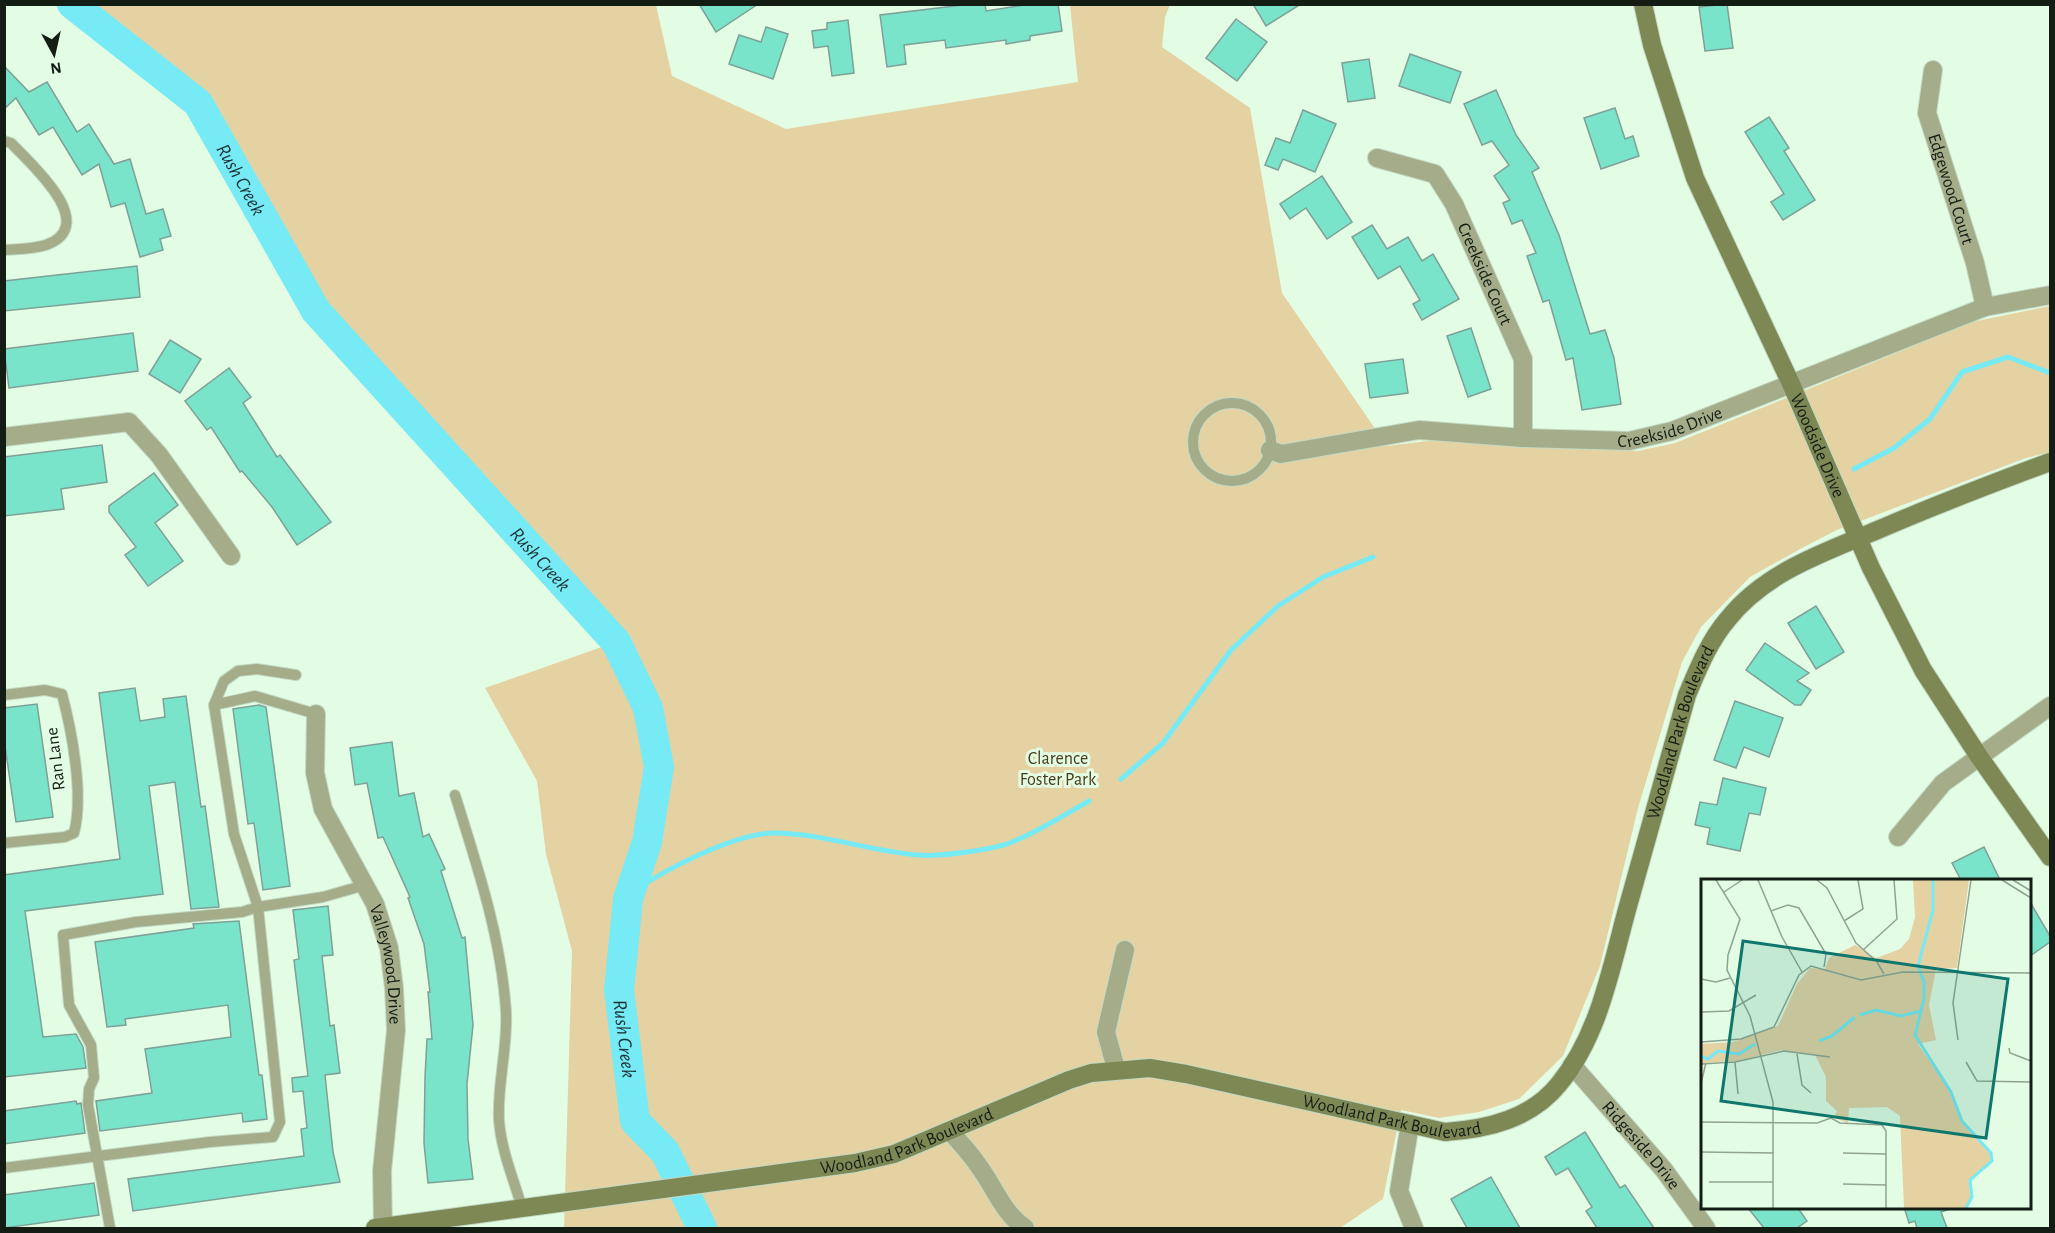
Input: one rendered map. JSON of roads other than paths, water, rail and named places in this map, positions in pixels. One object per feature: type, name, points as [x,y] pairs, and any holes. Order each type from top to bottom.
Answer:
[{"type":"street","name":"Woodside Drive","points":[[1643,4],[1652,45],[1695,178],[1792,386],[1858,538],[1923,670],[1978,755],[2050,857]]},
{"type":"street","name":"Edgewood Court","points":[[1933,70],[1927,113],[1975,263],[1985,307]]},
{"type":"street","name":"Creekside Court","points":[[1377,158],[1435,174],[1454,204],[1523,359],[1523,438]]},
{"type":"street","name":"Creekside Drive","points":[[1270,450],[1281,454],[1419,430],[1523,438],[1629,441],[1672,431],[1748,400],[1792,386],[1985,307],[2050,295]]},
{"type":"street","points":[[4,437],[129,422],[159,455],[231,556]]},
{"type":"street","name":"Woodland Park Boulevard","points":[[380,1228],[810,1171],[894,1154],[951,1132],[1068,1080],[1116,1069],[1150,1068],[1186,1074],[1445,1132],[1473,1130],[1511,1120],[1527,1112],[1558,1085],[1590,1035],[1687,695],[1704,655],[1728,618],[1768,582],[1798,564],[1966,492],[2050,462]]},
{"type":"street","points":[[1898,837],[1943,783],[1978,755],[2050,706]]},
{"type":"street","name":"Valleywood Drive","points":[[316,714],[315,773],[323,809],[375,904],[388,948],[394,988],[396,1030],[382,1171],[380,1228]]},
{"type":"street","points":[[1116,1069],[1106,1032],[1125,950]]},
{"type":"street","name":"Ridgeside Drive","points":[[1572,1065],[1664,1170],[1706,1228]]},
{"type":"street","points":[[1410,1124],[1399,1191],[1414,1228]]},
{"type":"street","points":[[951,1132],[979,1166],[1005,1207],[1025,1228]]},
{"type":"lane","points":[[4,141],[10,144],[54,187],[65,215],[66,227],[60,238],[45,246],[4,250]]},
{"type":"lane","points":[[1238,404],[1257,412],[1264,420],[1271,440],[1270,450],[1260,469],[1252,476],[1242,480],[1222,480],[1200,465],[1193,438],[1201,419],[1208,411],[1217,406],[1238,404]]},
{"type":"lane","points":[[4,1168],[273,1137],[279,1122],[258,907],[234,834],[214,705],[224,681],[238,671],[257,669],[296,675]]},
{"type":"lane","name":"Ran Lane","points":[[4,695],[45,690],[62,694],[78,817],[74,833],[69,835],[4,843]]},
{"type":"lane","points":[[214,705],[255,696],[316,714]]},
{"type":"lane","points":[[455,795],[483,886],[500,963],[506,1013],[499,1119],[502,1141],[522,1208]]},
{"type":"lane","points":[[111,1228],[88,1105],[89,1089],[94,1078],[91,1045],[69,1005],[63,935],[136,922],[242,912],[258,907],[323,897],[365,885]]},
{"type":"waterway","name":"Rush Creek","points":[[72,4],[198,103],[316,311],[616,642],[648,708],[659,767],[647,842],[628,899],[619,990],[635,1121],[665,1152],[702,1228]]},
{"type":"waterway","points":[[1854,469],[1894,448],[1930,419],[1962,372],[2008,357],[2050,373]]},
{"type":"waterway","points":[[1121,779],[1163,743],[1231,650],[1278,606],[1323,577],[1373,557]]},
{"type":"waterway","points":[[630,893],[701,854],[721,845],[760,834],[812,836],[917,855],[951,854],[992,848],[1012,842],[1089,801]]},
{"type":"park label","name":"Clarence Foster Park","points":[[1058,768]]}]
